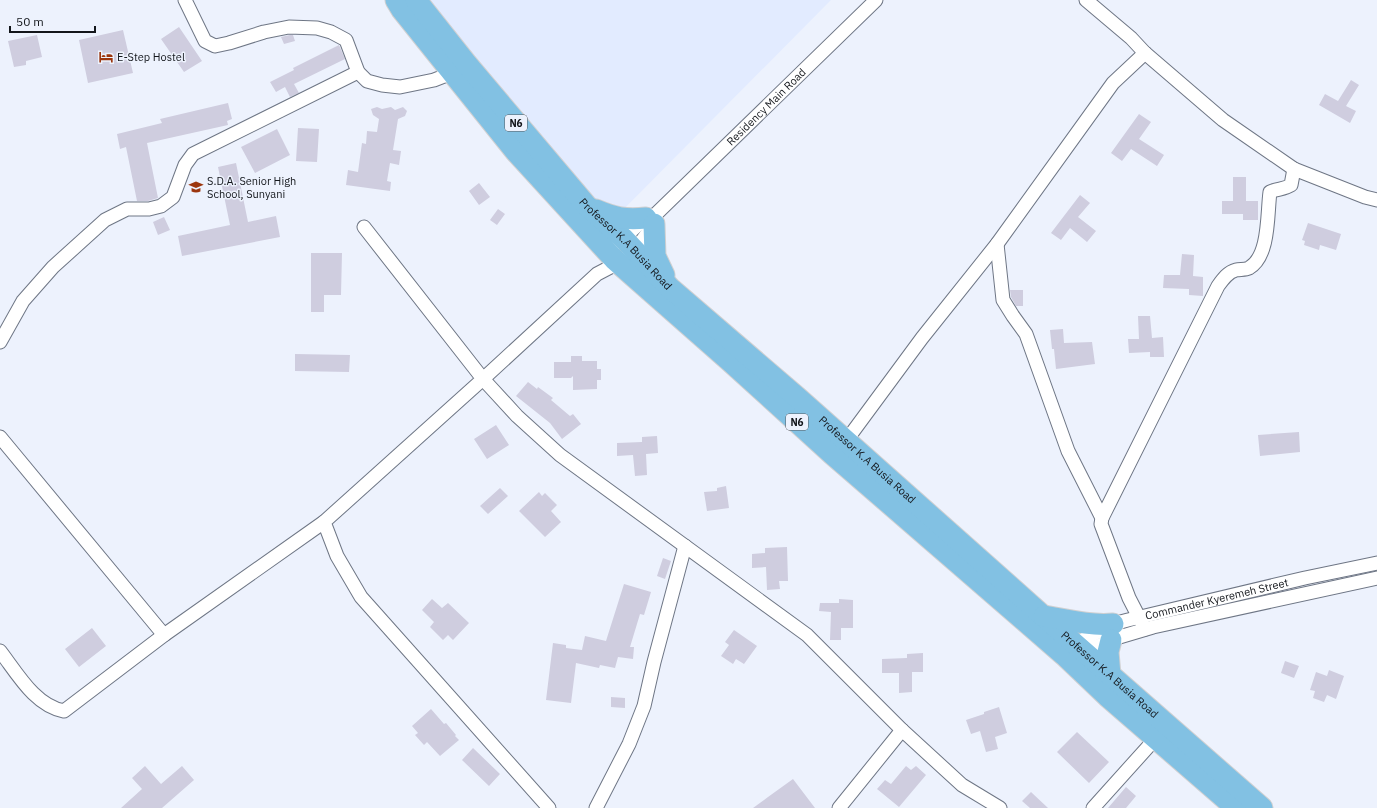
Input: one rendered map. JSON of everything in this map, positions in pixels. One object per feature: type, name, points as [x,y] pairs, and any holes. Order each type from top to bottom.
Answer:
[{"type":"main road","name":"Professor K.A Busia Road","points":[[396,0],[402,10],[443,47]]},
{"type":"main road","name":"Professor K.A Busia Road","points":[[416,0],[443,47],[516,152],[613,258],[831,453],[1074,653],[1110,675],[1262,808]]},
{"type":"main road","name":"Professor K.A Busia Road","points":[[459,68],[586,205],[629,244],[670,288],[770,374],[1042,615],[1107,696],[1236,808]]},
{"type":"main road","points":[[586,205],[612,217],[621,219],[652,219],[655,256],[670,288]]},
{"type":"main road","points":[[1042,615],[1079,622],[1112,632],[1108,652],[1110,675]]},
{"type":"street","points":[[185,0],[205,41],[216,46],[264,32],[288,27],[317,28],[332,32],[346,40],[358,72],[367,82],[400,87],[434,80],[459,68]]},
{"type":"street","name":"Residency Main Road","points":[[613,258],[629,244],[652,219],[876,0]]},
{"type":"street","points":[[1086,0],[1223,120],[1294,169],[1365,197],[1377,200]]},
{"type":"street","points":[[846,441],[922,338],[996,244],[1110,88],[1145,53]]},
{"type":"street","points":[[0,342],[23,301],[53,267],[105,220],[127,209],[149,209],[161,206],[173,197],[185,165],[193,154],[358,72]]},
{"type":"street","points":[[1144,629],[1129,598],[1101,524],[1102,518],[1218,286],[1224,277],[1234,270],[1248,268],[1259,258],[1263,249],[1265,237],[1270,192],[1274,189],[1285,189],[1291,185],[1294,169]]},
{"type":"street","points":[[364,227],[483,379],[517,416],[560,455],[808,635],[902,730],[962,785],[1000,808]]},
{"type":"street","points":[[996,244],[1003,300],[1012,316],[1026,334],[1068,451],[1102,518]]},
{"type":"street","points":[[0,651],[35,695],[54,709],[64,711],[164,635],[324,522],[483,379],[613,258]]},
{"type":"street","points":[[0,437],[164,635]]},
{"type":"street","points":[[324,522],[337,556],[361,597],[549,808]]},
{"type":"street","points":[[596,808],[629,744],[644,706],[684,546]]},
{"type":"street","name":"Commander Kyeremeh Street","points":[[1074,653],[1138,617],[1305,578],[1377,563]]},
{"type":"street","name":"Commander Kyeremeh Street","points":[[1112,632],[1144,629],[1377,578]]},
{"type":"street","points":[[839,808],[902,730]]},
{"type":"street","points":[[1093,808],[1156,738]]},
{"type":"shaded area","points":[[425,0],[831,0],[611,222]]},
{"type":"building","points":[[179,27],[202,61],[184,72],[161,39]]},
{"type":"building","name":"E-Step Hostel","points":[[123,30],[133,73],[88,83],[79,40]]},
{"type":"building","points":[[37,35],[42,57],[26,61],[26,65],[14,67],[8,41]]},
{"type":"building","points":[[293,35],[295,41],[284,44],[281,37]]},
{"type":"building","points":[[339,45],[345,59],[294,84],[299,93],[290,97],[285,87],[276,92],[270,82],[294,70],[293,68]]},
{"type":"building","points":[[1351,80],[1359,85],[1346,106],[1356,111],[1350,123],[1319,105],[1325,94],[1338,101]]},
{"type":"building","points":[[228,103],[232,119],[227,121],[228,125],[147,143],[158,198],[148,201],[137,201],[126,147],[120,149],[117,134],[162,123],[160,119]]},
{"type":"building","points":[[377,107],[382,109],[391,107],[395,110],[403,107],[407,111],[405,116],[398,119],[393,150],[401,151],[399,165],[390,163],[387,181],[391,182],[390,191],[346,185],[348,170],[358,172],[362,143],[366,144],[367,131],[377,132],[379,119],[373,115],[371,109]]},
{"type":"building","points":[[1139,114],[1151,122],[1139,139],[1164,155],[1157,166],[1131,149],[1122,161],[1111,153]]},
{"type":"building","points":[[298,128],[319,129],[317,162],[296,161]]},
{"type":"building","points":[[277,129],[290,155],[255,173],[241,147]]},
{"type":"building","points":[[236,163],[248,222],[276,216],[280,237],[182,256],[178,236],[230,225],[218,167]]},
{"type":"building","points":[[1233,177],[1246,177],[1246,201],[1258,201],[1258,220],[1243,220],[1243,214],[1222,214],[1222,201],[1233,201]]},
{"type":"building","points":[[479,183],[490,197],[479,205],[469,191]]},
{"type":"building","points":[[1080,195],[1090,203],[1078,217],[1096,231],[1087,242],[1070,228],[1061,240],[1051,233]]},
{"type":"building","points":[[498,209],[505,214],[497,225],[490,220]]},
{"type":"building","points":[[164,217],[170,230],[158,235],[153,222]]},
{"type":"building","points":[[1308,223],[1341,234],[1336,250],[1320,245],[1319,250],[1304,245],[1305,241],[1302,240]]},
{"type":"building","points":[[311,253],[342,253],[341,295],[324,295],[324,312],[311,312]]},
{"type":"building","points":[[1182,254],[1194,255],[1193,276],[1203,277],[1203,296],[1189,295],[1189,289],[1163,288],[1164,275],[1180,275]]},
{"type":"building","points":[[1010,290],[1023,290],[1023,306],[1016,306],[1011,297]]},
{"type":"building","points":[[1138,316],[1150,316],[1152,338],[1163,337],[1164,357],[1150,357],[1150,352],[1129,353],[1128,339],[1139,339]]},
{"type":"building","points":[[1063,329],[1064,343],[1092,342],[1095,364],[1056,369],[1050,330]]},
{"type":"building","points":[[295,354],[350,355],[349,372],[295,371]]},
{"type":"building","points":[[571,356],[582,356],[582,361],[597,361],[597,369],[601,369],[601,380],[597,380],[597,389],[573,390],[573,376],[571,378],[554,378],[554,362],[571,362]]},
{"type":"building","points":[[528,382],[553,398],[551,400],[570,416],[573,414],[581,424],[562,439],[550,423],[516,396]]},
{"type":"building","points":[[496,425],[509,445],[487,459],[474,439]]},
{"type":"building","points":[[1299,432],[1300,452],[1260,456],[1258,435]]},
{"type":"building","points":[[657,436],[658,453],[646,454],[647,475],[635,476],[633,455],[617,456],[617,443],[642,442],[642,437]]},
{"type":"building","points":[[726,486],[729,508],[707,511],[704,492],[717,491],[717,488]]},
{"type":"building","points":[[500,488],[508,496],[488,514],[480,506]]},
{"type":"building","points":[[539,492],[542,496],[545,493],[557,505],[551,511],[561,522],[545,537],[519,511]]},
{"type":"building","points":[[787,547],[788,581],[779,581],[780,589],[767,590],[766,567],[752,568],[752,554],[765,553],[765,548]]},
{"type":"building","points":[[663,558],[671,561],[665,579],[657,576]]},
{"type":"building","points":[[624,584],[651,592],[644,615],[640,614],[630,647],[634,647],[633,659],[618,657],[615,668],[600,665],[599,668],[576,663],[571,703],[546,700],[553,643],[566,645],[566,648],[582,650],[585,636],[606,641]]},
{"type":"building","points":[[432,599],[442,608],[448,603],[469,623],[453,640],[448,635],[443,640],[430,627],[434,622],[422,610]]},
{"type":"building","points":[[839,599],[853,600],[853,628],[841,628],[841,640],[830,640],[831,612],[819,611],[820,603],[839,603]]},
{"type":"building","points":[[92,628],[106,646],[79,667],[65,649]]},
{"type":"building","points":[[734,630],[757,646],[744,664],[736,659],[733,664],[721,656],[729,645],[725,642]]},
{"type":"building","points":[[923,653],[923,672],[912,672],[912,692],[899,693],[899,673],[882,673],[882,659],[907,658],[907,654]]},
{"type":"building","points":[[1285,661],[1299,666],[1294,678],[1281,673]]},
{"type":"building","points":[[1329,670],[1344,676],[1336,699],[1327,695],[1324,702],[1313,698],[1315,691],[1310,690],[1316,672],[1327,676]]},
{"type":"building","points":[[611,697],[625,698],[625,708],[611,707]]},
{"type":"building","points":[[999,707],[1007,733],[995,737],[998,749],[986,752],[980,731],[971,734],[966,720]]},
{"type":"building","points":[[431,709],[444,724],[446,723],[459,740],[440,756],[427,742],[424,745],[415,735],[418,733],[412,726]]},
{"type":"building","points":[[1077,732],[1109,762],[1089,783],[1057,752]]},
{"type":"building","points":[[473,748],[500,774],[489,786],[462,760]]},
{"type":"building","points":[[145,766],[161,784],[182,766],[194,780],[162,808],[121,808],[142,789],[132,778]]},
{"type":"building","points":[[906,766],[911,770],[916,766],[926,775],[899,807],[877,789],[885,780],[891,784]]},
{"type":"building","points":[[793,779],[815,808],[753,808],[768,797]]},
{"type":"building","points":[[1126,787],[1136,796],[1126,808],[1108,808]]},
{"type":"building","points":[[1031,792],[1048,808],[1030,808],[1022,801]]},
{"type":"place","name":"E-Step Hostel","points":[[106,57]]},
{"type":"place","name":"S.D.A. Senior High School, Sunyani","points":[[196,187]]}]
